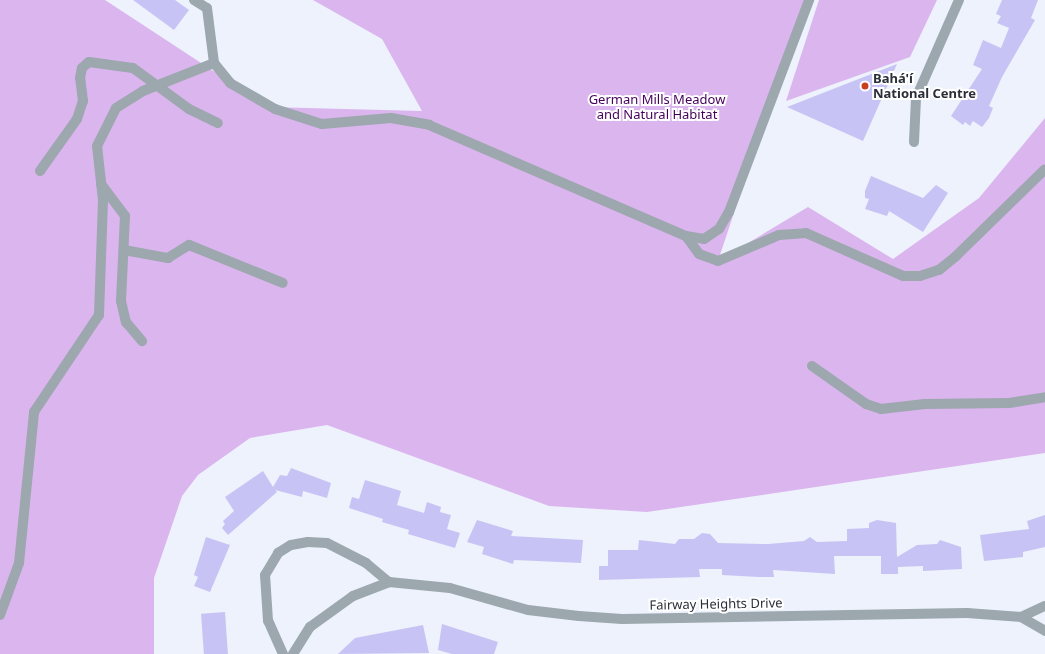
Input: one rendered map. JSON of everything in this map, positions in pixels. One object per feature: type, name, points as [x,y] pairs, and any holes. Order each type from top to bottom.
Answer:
[{"type":"street","points":[[194,0],[208,4],[214,64],[230,83],[276,109],[322,124],[391,118],[429,125],[686,236],[704,239],[719,229],[729,212],[809,0]]},
{"type":"street","points":[[914,142],[916,98],[959,0]]},
{"type":"street","points":[[40,172],[77,119],[83,101],[80,78],[82,68],[89,62],[133,68],[189,109],[218,123]]},
{"type":"street","points":[[0,615],[19,563],[34,412],[99,315],[101,184],[97,146],[103,129],[116,108],[157,86],[214,64]]},
{"type":"street","points":[[686,236],[699,254],[718,261],[779,235],[806,233],[895,273],[920,276],[939,270],[956,256],[1045,169]]},
{"type":"street","points":[[101,184],[125,216],[121,301],[126,322],[142,341]]},
{"type":"street","points":[[124,250],[168,258],[189,246],[283,283]]},
{"type":"street","points":[[812,366],[866,404],[881,409],[1043,396]]},
{"type":"street","points":[[283,654],[268,621],[263,588],[265,575],[278,554],[291,545],[327,543],[366,563],[389,582]]},
{"type":"street","name":"Fairway Heights Drive","points":[[293,654],[310,627],[353,596],[389,582],[474,592],[528,610],[622,619],[967,613],[1021,617],[1045,606]]},
{"type":"street","points":[[1021,617],[1045,631]]},
{"type":"green space","name":"German Mills Meadow and Natural Habitat","points":[[0,0],[105,0],[268,107],[422,111],[382,39],[313,0],[805,0],[718,261],[808,207],[893,259],[979,198],[1045,118],[1045,453],[647,512],[549,506],[327,425],[250,438],[198,475],[182,496],[154,578],[154,654],[0,654]]},
{"type":"green space","points":[[819,0],[937,0],[910,57],[786,101]]},
{"type":"building","points":[[133,0],[175,0],[189,10],[174,30]]},
{"type":"building","points":[[1002,0],[1038,0],[1031,18],[1035,20],[1002,77],[989,106],[993,108],[989,118],[982,127],[973,121],[970,126],[965,122],[963,125],[951,116],[982,69],[973,65],[983,40],[1001,48],[1009,28],[997,23],[1001,16],[996,14]]},
{"type":"building","name":"Bahá'í National Centre","points":[[897,64],[863,141],[787,107]]},
{"type":"building","points":[[871,176],[923,198],[936,185],[948,193],[923,232],[889,211],[887,216],[865,209],[869,199],[865,198],[865,191]]},
{"type":"building","points":[[291,468],[331,483],[327,498],[303,491],[302,497],[275,490],[277,492],[228,535],[222,528],[225,524],[223,521],[234,511],[225,497],[263,471],[273,487],[280,475],[287,476]]},
{"type":"building","points":[[365,480],[401,491],[397,505],[424,513],[427,502],[441,507],[440,512],[451,515],[447,529],[460,533],[455,548],[408,534],[409,530],[382,522],[383,519],[349,508],[352,497],[359,499]]},
{"type":"building","points":[[1045,515],[1045,547],[1023,552],[1023,557],[984,561],[980,535],[1029,529],[1027,521]]},
{"type":"building","points":[[477,520],[513,531],[511,536],[583,540],[581,563],[514,560],[513,564],[482,554],[484,547],[467,542]]},
{"type":"building","points":[[877,520],[896,523],[897,557],[917,545],[937,544],[940,540],[961,547],[962,569],[923,571],[923,566],[898,567],[898,574],[881,574],[881,556],[834,556],[835,574],[773,570],[774,577],[759,577],[722,575],[722,569],[699,569],[700,577],[599,580],[599,566],[608,566],[608,550],[638,550],[639,540],[675,544],[679,539],[694,539],[702,533],[710,534],[718,543],[768,544],[804,541],[810,537],[817,542],[847,541],[847,529],[869,528],[869,523]]},
{"type":"building","points":[[206,537],[230,545],[210,592],[194,586],[198,577],[194,575]]},
{"type":"building","points":[[225,612],[228,654],[204,654],[201,614]]},
{"type":"building","points":[[442,624],[498,642],[494,654],[452,654],[438,650]]},
{"type":"building","points":[[423,625],[429,653],[338,654],[355,638]]},
{"type":"place","name":"Bahá'í National Centre","points":[[865,86]]}]
